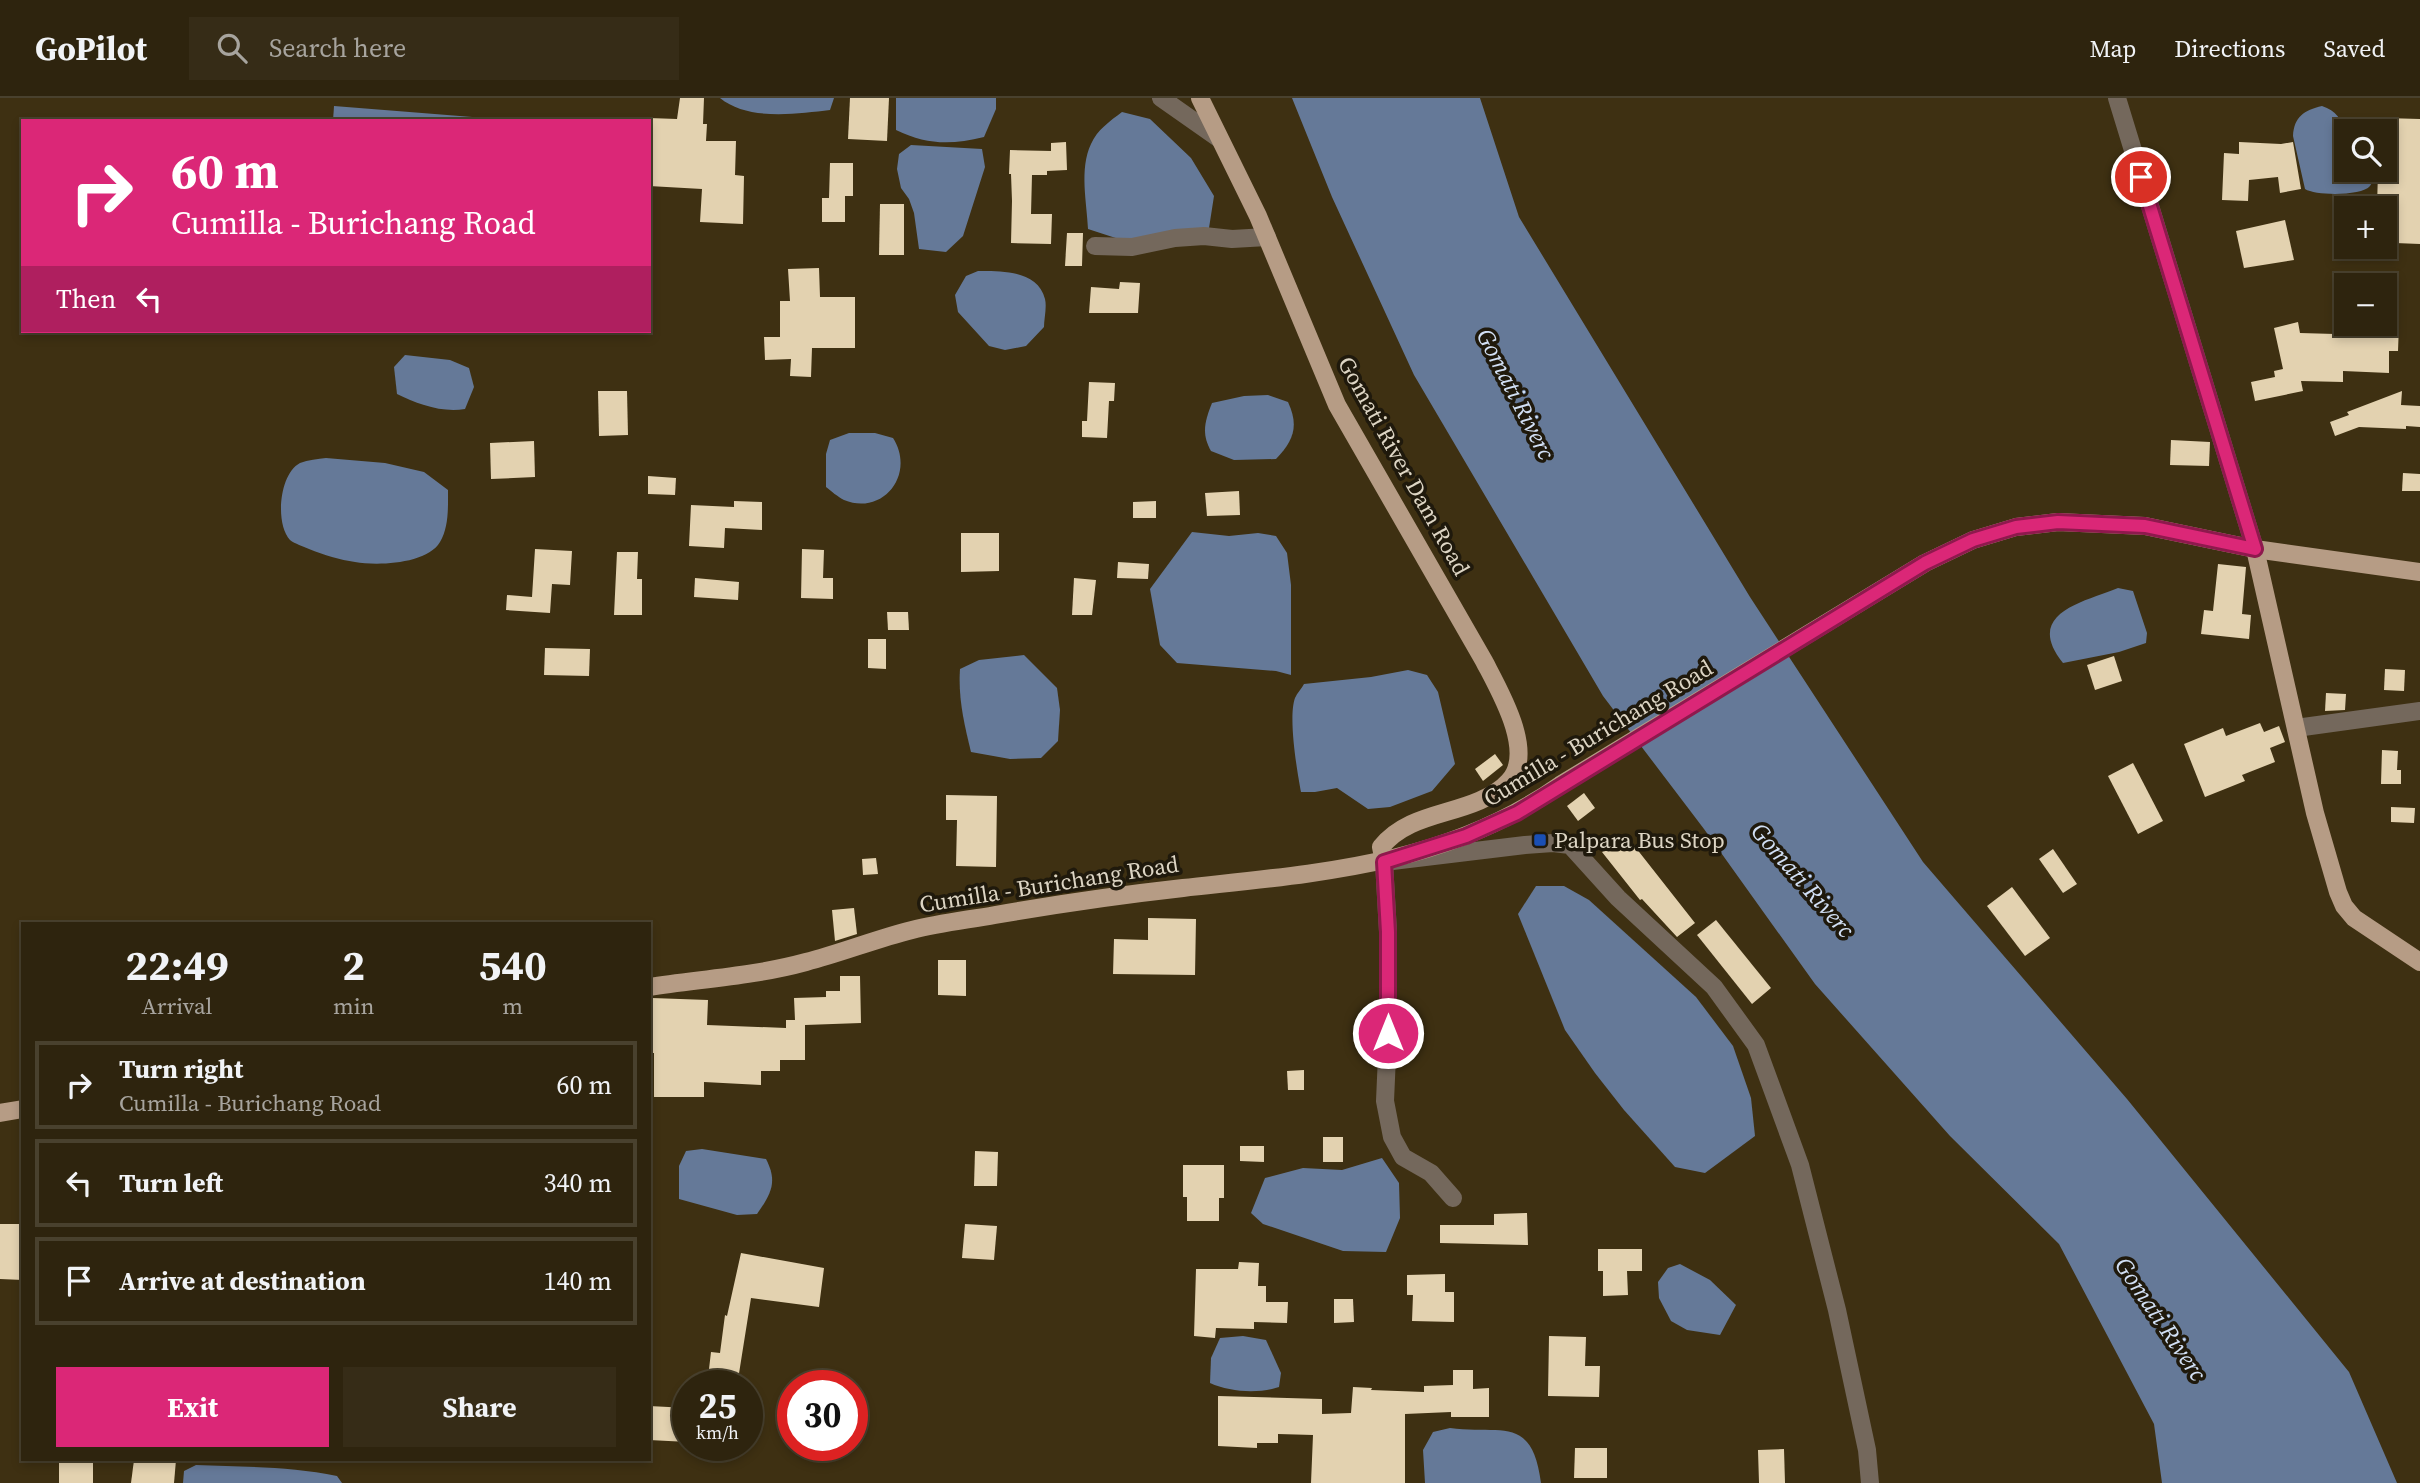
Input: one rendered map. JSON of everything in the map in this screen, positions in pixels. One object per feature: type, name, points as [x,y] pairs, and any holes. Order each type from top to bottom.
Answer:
[{"type":"main road","name":"Gomati River Dam Road","points":[[1200,98],[1267,237],[1337,405],[1484,662],[1505,703],[1517,741],[1519,758],[1508,782],[1482,799],[1407,826],[1381,847],[1384,862]]},
{"type":"main road","name":"Cumilla - Burichang Road","points":[[651,987],[755,973],[805,962],[913,929],[1091,899],[1332,871],[1384,862],[1466,836],[1497,824],[1535,803],[1560,785],[1925,563],[1973,540],[2016,527],[2058,522],[2145,526],[2255,549],[2420,572]]},
{"type":"main road","points":[[2255,549],[2315,813],[2344,906],[2354,918],[2377,935],[2420,962]]},
{"type":"main road","points":[[0,1113],[21,1109]]},
{"type":"street","points":[[1161,98],[1219,138]]},
{"type":"street","points":[[2117,98],[2255,549]]},
{"type":"street","points":[[1095,246],[1132,247],[1175,238],[1204,236],[1232,239],[1267,237]]},
{"type":"street","points":[[2296,728],[2420,711]]},
{"type":"street","points":[[1453,1198],[1431,1173],[1403,1157],[1392,1137],[1385,1101],[1388,932],[1384,862],[1525,845],[1570,845],[1618,898],[1714,986],[1756,1045],[1800,1165],[1867,1450],[1870,1483]]},
{"type":"water","points":[[720,98],[834,98],[830,110],[773,114],[744,110]]},
{"type":"water","points":[[896,98],[996,98],[996,109],[984,137],[961,141],[929,141],[896,130]]},
{"type":"water","name":"Gomati Riverc","points":[[1292,98],[1480,98],[1519,217],[1750,597],[1923,862],[2127,1099],[2349,1372],[2397,1483],[2162,1483],[2154,1424],[2059,1244],[1950,1136],[1815,984],[1704,829],[1603,696],[1414,375],[1332,197]]},
{"type":"water","points":[[334,106],[496,119],[333,119]]},
{"type":"water","points":[[2322,106],[2331,110],[2340,119],[2334,119],[2334,182],[2372,182],[2370,186],[2358,192],[2339,194],[2305,189],[2293,136],[2298,119],[2310,110]]},
{"type":"water","points":[[1122,112],[1150,119],[1191,158],[1214,196],[1209,228],[1131,243],[1088,229],[1085,186],[1087,154],[1097,134]]},
{"type":"water","points":[[911,145],[982,149],[985,167],[963,236],[946,252],[919,249],[914,213],[901,188],[897,169],[899,154]]},
{"type":"water","points":[[978,271],[1018,274],[1035,282],[1041,289],[1046,302],[1044,327],[1026,346],[1005,350],[989,346],[958,312],[955,295],[966,276]]},
{"type":"water","points":[[405,355],[450,360],[469,368],[474,387],[465,409],[430,407],[397,394],[394,367]]},
{"type":"water","points":[[1268,395],[1288,402],[1294,426],[1291,439],[1276,459],[1234,460],[1211,451],[1205,427],[1212,403],[1244,396]]},
{"type":"water","points":[[849,433],[875,433],[893,438],[901,465],[892,489],[883,497],[858,503],[844,500],[826,487],[826,454],[830,440]]},
{"type":"water","points":[[326,458],[385,463],[424,472],[448,490],[446,523],[440,542],[434,549],[413,559],[376,564],[332,557],[290,540],[285,533],[281,512],[287,477],[300,463]]},
{"type":"water","points":[[1192,532],[1229,536],[1258,533],[1276,536],[1287,553],[1291,585],[1291,675],[1276,671],[1177,663],[1160,645],[1150,589]]},
{"type":"water","points":[[2118,588],[2133,591],[2147,633],[2146,643],[2119,652],[2063,663],[2052,646],[2050,632],[2054,621],[2075,605]]},
{"type":"water","points":[[1024,655],[1057,688],[1060,710],[1058,741],[1041,758],[1010,759],[971,752],[961,700],[960,669],[979,660]]},
{"type":"water","points":[[1408,670],[1427,675],[1438,692],[1455,764],[1432,791],[1390,807],[1368,809],[1337,788],[1301,792],[1292,718],[1295,698],[1304,684]]},
{"type":"water","points":[[1536,886],[1564,886],[1589,900],[1696,997],[1733,1046],[1751,1098],[1755,1136],[1705,1173],[1675,1167],[1624,1110],[1565,1030],[1518,914]]},
{"type":"water","points":[[702,1149],[766,1159],[772,1174],[771,1188],[757,1214],[737,1215],[679,1199],[679,1166],[686,1151]]},
{"type":"water","points":[[1382,1158],[1399,1183],[1400,1218],[1386,1252],[1343,1251],[1263,1224],[1251,1213],[1265,1178],[1303,1168],[1342,1170]]},
{"type":"water","points":[[1680,1264],[1710,1280],[1736,1305],[1720,1335],[1687,1330],[1671,1321],[1659,1298],[1658,1282],[1668,1268]]},
{"type":"water","points":[[1243,1336],[1266,1340],[1281,1373],[1279,1387],[1244,1391],[1210,1383],[1211,1358],[1220,1338]]},
{"type":"water","points":[[1450,1428],[1499,1430],[1522,1437],[1537,1461],[1541,1483],[1425,1483],[1423,1450],[1433,1432]]},
{"type":"water","points":[[196,1465],[302,1470],[337,1476],[342,1483],[183,1483],[184,1471]]},
{"type":"building","points":[[680,98],[704,98],[703,124],[707,124],[706,141],[736,141],[735,175],[744,176],[743,224],[700,222],[702,189],[651,186],[649,118],[677,119]]},
{"type":"building","points":[[850,98],[889,98],[887,141],[848,139]]},
{"type":"building","points":[[2385,118],[2420,119],[2420,244],[2397,243],[2397,196],[2377,196],[2378,182],[2397,182],[2397,119]]},
{"type":"building","points":[[1066,142],[1067,170],[1047,171],[1047,175],[1032,175],[1031,214],[1052,214],[1051,244],[1011,243],[1010,150],[1051,151],[1051,143]]},
{"type":"building","points":[[2239,142],[2293,142],[2301,189],[2280,193],[2278,177],[2249,180],[2248,201],[2222,200],[2224,153],[2239,154]]},
{"type":"building","points":[[830,163],[853,163],[853,196],[845,196],[845,222],[822,222],[822,198],[829,198]]},
{"type":"building","points":[[880,204],[904,204],[904,255],[879,255]]},
{"type":"building","points":[[2285,220],[2294,260],[2244,268],[2236,231]]},
{"type":"building","points":[[1067,233],[1083,233],[1082,266],[1065,266]]},
{"type":"building","points":[[819,268],[820,297],[855,297],[855,348],[812,348],[811,377],[790,376],[791,359],[765,360],[764,337],[780,337],[780,301],[790,301],[788,269]]},
{"type":"building","points":[[1120,282],[1140,283],[1138,313],[1089,313],[1091,287],[1119,289]]},
{"type":"building","points":[[2298,322],[2300,333],[2397,336],[2399,324],[2398,351],[2389,351],[2389,373],[2343,371],[2343,382],[2301,381],[2303,391],[2255,401],[2251,382],[2275,377],[2274,371],[2283,369],[2274,328]]},
{"type":"building","points":[[1089,382],[1115,383],[1114,401],[1109,401],[1107,438],[1082,437],[1082,421],[1087,421]]},
{"type":"building","points":[[598,391],[627,391],[628,435],[599,436]]},
{"type":"building","points":[[2402,391],[2401,405],[2420,406],[2420,427],[2359,427],[2335,436],[2330,422],[2349,415],[2347,412]]},
{"type":"building","points":[[2171,440],[2210,442],[2209,466],[2170,465]]},
{"type":"building","points":[[534,441],[535,477],[491,479],[490,443]]},
{"type":"building","points":[[2403,473],[2420,474],[2420,491],[2402,491]]},
{"type":"building","points":[[648,476],[676,478],[675,495],[648,494]]},
{"type":"building","points":[[1239,491],[1240,515],[1207,516],[1205,493]]},
{"type":"building","points":[[734,501],[762,502],[762,530],[725,528],[724,548],[689,546],[691,505],[734,507]]},
{"type":"building","points":[[1156,501],[1156,518],[1133,518],[1133,502]]},
{"type":"building","points":[[961,533],[999,533],[999,571],[961,572]]},
{"type":"building","points":[[535,549],[572,551],[570,585],[552,584],[550,613],[506,610],[507,595],[532,597]]},
{"type":"building","points":[[802,549],[824,550],[823,578],[833,578],[833,599],[801,598]]},
{"type":"building","points":[[617,552],[638,552],[637,579],[642,579],[642,615],[614,615]]},
{"type":"building","points":[[1118,562],[1149,564],[1148,579],[1117,578]]},
{"type":"building","points":[[2218,564],[2246,567],[2242,614],[2251,615],[2249,639],[2201,634],[2204,610],[2213,611]]},
{"type":"building","points":[[695,578],[739,582],[738,600],[694,597]]},
{"type":"building","points":[[1074,578],[1096,580],[1092,615],[1072,615]]},
{"type":"building","points":[[887,612],[908,612],[909,630],[888,630]]},
{"type":"building","points":[[868,639],[886,639],[886,669],[868,668]]},
{"type":"building","points":[[545,648],[590,649],[589,676],[544,675]]},
{"type":"building","points":[[2114,656],[2122,681],[2095,690],[2087,665]]},
{"type":"building","points":[[2385,669],[2405,670],[2404,691],[2384,690]]},
{"type":"building","points":[[2326,693],[2346,694],[2345,710],[2325,711]]},
{"type":"building","points":[[2260,723],[2264,732],[2279,726],[2285,742],[2270,748],[2275,762],[2242,775],[2245,781],[2205,797],[2184,744],[2223,728],[2226,736]]},
{"type":"building","points":[[2382,750],[2398,751],[2397,770],[2401,770],[2401,784],[2381,784]]},
{"type":"building","points":[[1495,754],[1503,765],[1483,781],[1475,769]]},
{"type":"building","points":[[2133,763],[2163,821],[2138,834],[2108,776]]},
{"type":"building","points":[[1584,793],[1595,808],[1578,821],[1567,806]]},
{"type":"building","points":[[946,795],[997,796],[996,867],[956,866],[957,820],[946,820]]},
{"type":"building","points":[[2391,807],[2415,808],[2414,823],[2391,822]]},
{"type":"building","points":[[1625,834],[1695,923],[1677,937],[1642,899],[1640,900],[1602,852]]},
{"type":"building","points":[[2053,849],[2077,884],[2063,893],[2039,859]]},
{"type":"building","points":[[876,858],[878,874],[863,875],[862,859]]},
{"type":"building","points":[[2012,887],[2050,938],[2025,956],[1987,906]]},
{"type":"building","points":[[854,908],[857,934],[835,941],[832,910]]},
{"type":"building","points":[[1148,918],[1196,919],[1195,975],[1113,974],[1114,939],[1148,940]]},
{"type":"building","points":[[1716,920],[1771,988],[1752,1004],[1697,935]]},
{"type":"building","points":[[938,960],[966,960],[966,996],[938,995]]},
{"type":"building","points":[[840,976],[860,976],[861,1023],[805,1025],[805,1060],[780,1060],[780,1071],[761,1071],[761,1085],[704,1082],[704,1097],[654,1097],[654,1053],[651,1053],[652,998],[708,1000],[707,1025],[786,1028],[786,1020],[795,1020],[794,998],[826,997],[826,991],[840,991]]},
{"type":"building","points":[[1304,1070],[1304,1090],[1288,1090],[1287,1071]]},
{"type":"building","points":[[1323,1137],[1343,1137],[1343,1162],[1323,1162]]},
{"type":"building","points":[[1240,1146],[1264,1146],[1264,1162],[1240,1161]]},
{"type":"building","points":[[975,1151],[998,1152],[997,1186],[974,1186]]},
{"type":"building","points":[[1183,1165],[1224,1165],[1224,1198],[1219,1198],[1219,1221],[1187,1221],[1187,1197],[1183,1197]]},
{"type":"building","points":[[1527,1213],[1528,1245],[1440,1243],[1440,1225],[1494,1225],[1494,1214]]},
{"type":"building","points":[[0,1224],[21,1224],[21,1280],[0,1279]]},
{"type":"building","points":[[965,1224],[997,1226],[994,1260],[962,1258]]},
{"type":"building","points":[[1598,1249],[1642,1249],[1642,1271],[1627,1271],[1628,1295],[1603,1296],[1603,1271],[1598,1271]]},
{"type":"building","points":[[741,1253],[824,1268],[819,1307],[751,1298],[740,1370],[709,1370],[711,1352],[720,1353],[725,1315],[727,1316]]},
{"type":"building","points":[[1239,1262],[1259,1263],[1258,1286],[1266,1286],[1266,1302],[1288,1302],[1287,1323],[1254,1322],[1254,1329],[1216,1328],[1215,1338],[1194,1336],[1196,1269],[1238,1269]]},
{"type":"building","points":[[1445,1274],[1445,1292],[1454,1292],[1454,1322],[1412,1321],[1413,1295],[1407,1295],[1407,1275]]},
{"type":"building","points":[[1334,1299],[1353,1299],[1354,1322],[1334,1323]]},
{"type":"building","points":[[1549,1336],[1586,1337],[1585,1366],[1600,1366],[1599,1397],[1548,1396]]},
{"type":"building","points":[[1453,1370],[1473,1370],[1473,1389],[1489,1388],[1489,1417],[1451,1417],[1451,1412],[1405,1414],[1405,1483],[1311,1483],[1313,1435],[1278,1434],[1278,1443],[1257,1443],[1257,1448],[1218,1446],[1218,1396],[1322,1399],[1322,1414],[1351,1413],[1353,1387],[1424,1392],[1424,1386],[1453,1385]]},
{"type":"building","points":[[651,1406],[672,1407],[672,1441],[651,1440]]},
{"type":"building","points":[[1575,1448],[1607,1448],[1607,1478],[1574,1478]]},
{"type":"building","points":[[1784,1449],[1785,1483],[1759,1483],[1758,1450]]},
{"type":"building","points":[[59,1461],[93,1461],[93,1483],[59,1483]]},
{"type":"building","points":[[134,1461],[176,1461],[174,1483],[131,1483]]},
{"type":"place","name":"Palpara Bus Stop","points":[[1540,840]]},
{"type":"route","points":[[1388,1033],[1388,932],[1384,862],[1497,824],[1925,563],[1973,540],[2016,527],[2058,522],[2145,526],[2255,549],[2141,177]]}]
